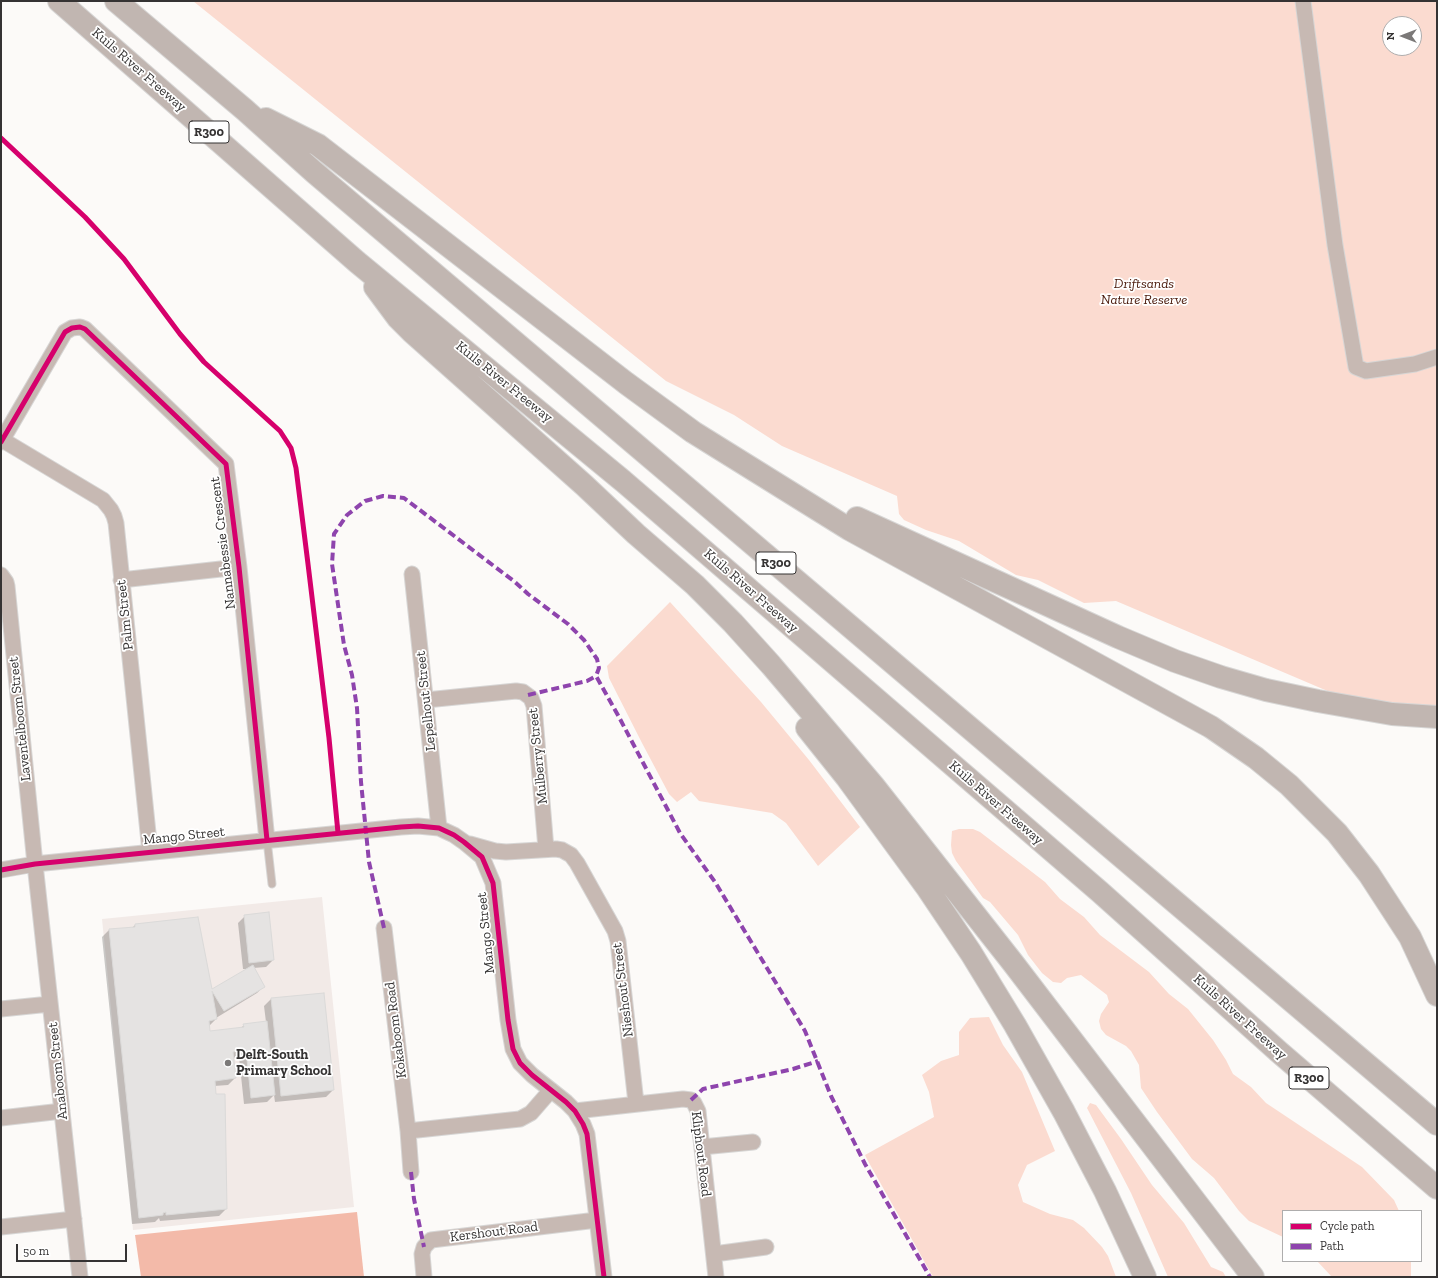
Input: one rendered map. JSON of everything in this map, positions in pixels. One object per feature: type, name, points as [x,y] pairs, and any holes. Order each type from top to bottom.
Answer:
[{"type":"highway","name":"Kuils River Freeway","points":[[59,1],[357,262],[623,480],[1100,892],[1279,1052],[1437,1188]]},
{"type":"highway","name":"R300","points":[[116,1],[245,110],[314,172],[1437,1124]]},
{"type":"highway","points":[[245,110],[318,145],[626,383],[693,432],[850,529],[1211,727],[1256,758],[1289,785],[1338,834],[1369,874],[1410,937],[1437,995]]},
{"type":"highway","points":[[357,262],[398,318],[412,332],[584,485],[636,534],[695,585],[733,623],[789,685],[873,785],[1013,964],[1253,1277]]},
{"type":"highway","points":[[774,481],[1104,631],[1175,661],[1258,688],[1303,698],[1392,714],[1437,717]]},
{"type":"highway","points":[[636,534],[773,686],[846,778],[928,889],[971,953],[1023,1038],[1105,1191],[1145,1277]]},
{"type":"street","points":[[1303,1],[1334,245],[1356,367],[1366,371],[1415,364],[1437,357]]},
{"type":"street","name":"Nannabessie Crescent","points":[[1,440],[65,332],[76,327],[85,329],[226,464],[239,567],[267,840]]},
{"type":"street","name":"Palm Street","points":[[1,440],[103,500],[111,510],[116,523],[150,852]]},
{"type":"street","points":[[122,580],[239,567]]},
{"type":"street","name":"Lepelhout Street","points":[[412,574],[439,828]]},
{"type":"street","name":"Laventelboom Street","points":[[1,575],[7,586],[35,864]]},
{"type":"street","name":"Mulberry Street","points":[[426,700],[516,691],[522,692],[531,698],[534,706],[546,849]]},
{"type":"street","name":"Mango Street","points":[[1,870],[35,864],[400,827],[418,826],[439,828],[454,835],[482,857],[493,883],[508,1020],[513,1049],[520,1063],[575,1111],[587,1134],[604,1277]]},
{"type":"street","name":"Nieshout Street","points":[[464,842],[495,851],[506,852],[546,849],[562,850],[568,852],[574,859],[615,931],[620,955],[636,1103]]},
{"type":"street","name":"Anaboom Street","points":[[35,864],[80,1277]]},
{"type":"street","name":"Kokaboom Road","points":[[384,928],[408,1131],[411,1172]]},
{"type":"street","points":[[1,1009],[50,1004]]},
{"type":"street","points":[[408,1131],[520,1119],[531,1113],[551,1090]]},
{"type":"street","name":"Kliphout Road","points":[[575,1111],[636,1103],[683,1099],[691,1100],[697,1107],[716,1277]]},
{"type":"street","points":[[1,1118],[62,1111]]},
{"type":"street","points":[[702,1147],[753,1142]]},
{"type":"street","points":[[1,1227],[74,1219]]},
{"type":"street","name":"Kershout Road","points":[[424,1277],[422,1254],[424,1247],[431,1240],[597,1220]]},
{"type":"street","points":[[714,1254],[766,1247]]},
{"type":"lane","points":[[267,840],[272,884]]},
{"type":"shaded area","name":"Delft-South Primary School","points":[[322,897],[354,1207],[133,1230],[102,919]]},
{"type":"shaded area","points":[[357,1212],[364,1277],[141,1277],[135,1235]]},
{"type":"green space","name":"Driftsands Nature Reserve","points":[[193,1],[1437,1],[1437,719],[1398,721],[1116,601],[1084,603],[1038,580],[1016,575],[959,541],[926,530],[904,520],[899,514],[897,496],[782,446],[734,415],[666,381]]},
{"type":"green space","points":[[670,602],[761,702],[809,760],[860,827],[818,866],[786,823],[772,813],[699,801],[691,792],[677,802],[669,794],[609,678],[607,666]]},
{"type":"green space","points":[[959,829],[973,829],[980,832],[1045,882],[1060,899],[1084,917],[1100,935],[1149,972],[1169,994],[1188,1009],[1213,1040],[1233,1074],[1251,1087],[1266,1103],[1362,1167],[1394,1200],[1399,1210],[1282,1210],[1282,1237],[1249,1221],[1239,1211],[1214,1178],[1192,1159],[1157,1112],[1141,1088],[1139,1065],[1131,1051],[1126,1046],[1106,1035],[1101,1029],[1099,1021],[1101,1014],[1109,1002],[1107,995],[1081,975],[1067,978],[1061,983],[1053,982],[1042,973],[1028,955],[1018,935],[990,902],[983,898],[956,861],[952,853],[952,831]]},
{"type":"green space","points":[[989,1017],[1003,1045],[1022,1072],[1055,1151],[1027,1165],[1018,1185],[1023,1202],[1050,1214],[1073,1220],[1084,1228],[1102,1247],[1108,1256],[1116,1277],[933,1277],[865,1155],[934,1117],[929,1092],[922,1075],[941,1061],[959,1055],[959,1032],[970,1018]]},
{"type":"green space","points":[[1090,1103],[1096,1105],[1152,1185],[1184,1223],[1211,1267],[1223,1272],[1226,1277],[1168,1277],[1131,1193],[1087,1108]]},
{"type":"green space","points":[[1318,1262],[1411,1262],[1411,1277],[1332,1277]]},
{"type":"building","points":[[269,912],[274,960],[249,963],[244,915]]},
{"type":"building","points":[[198,917],[212,989],[253,965],[265,987],[224,1011],[212,991],[217,1019],[209,1021],[210,1031],[244,1027],[243,1024],[267,1021],[275,1095],[251,1098],[246,1050],[233,1052],[236,1078],[215,1081],[216,1094],[225,1094],[227,1209],[166,1215],[166,1212],[163,1213],[163,1215],[139,1218],[109,929],[135,927],[135,924]]},
{"type":"building","points":[[324,993],[334,1090],[281,1096],[271,998]]},
{"type":"marked path","points":[[384,928],[369,862],[361,782],[357,708],[352,675],[344,645],[332,564],[334,534],[347,515],[365,501],[383,496],[404,498],[515,582],[528,594],[568,624],[584,640],[597,659],[599,668],[596,676],[680,833],[715,882],[805,1031],[831,1096],[865,1164],[930,1277]]},
{"type":"marked path","points":[[528,695],[587,681],[596,676]]},
{"type":"marked path","points":[[691,1100],[703,1089],[793,1069],[818,1061]]},
{"type":"marked path","points":[[411,1172],[414,1199],[424,1247]]},
{"type":"cycle path","points":[[1,138],[85,217],[124,259],[180,334],[204,362],[280,431],[291,448],[296,468],[308,564],[329,738],[338,833]]},
{"type":"cycle path","points":[[1,442],[65,332],[72,328],[80,327],[85,329],[226,464],[239,567],[267,840]]},
{"type":"cycle path","points":[[1,870],[35,864],[401,827],[418,826],[439,828],[454,835],[482,857],[493,883],[508,1020],[513,1049],[520,1063],[575,1111],[587,1134],[604,1277]]},
{"type":"place","name":"Delft-South Primary School","points":[[228,1063]]}]
